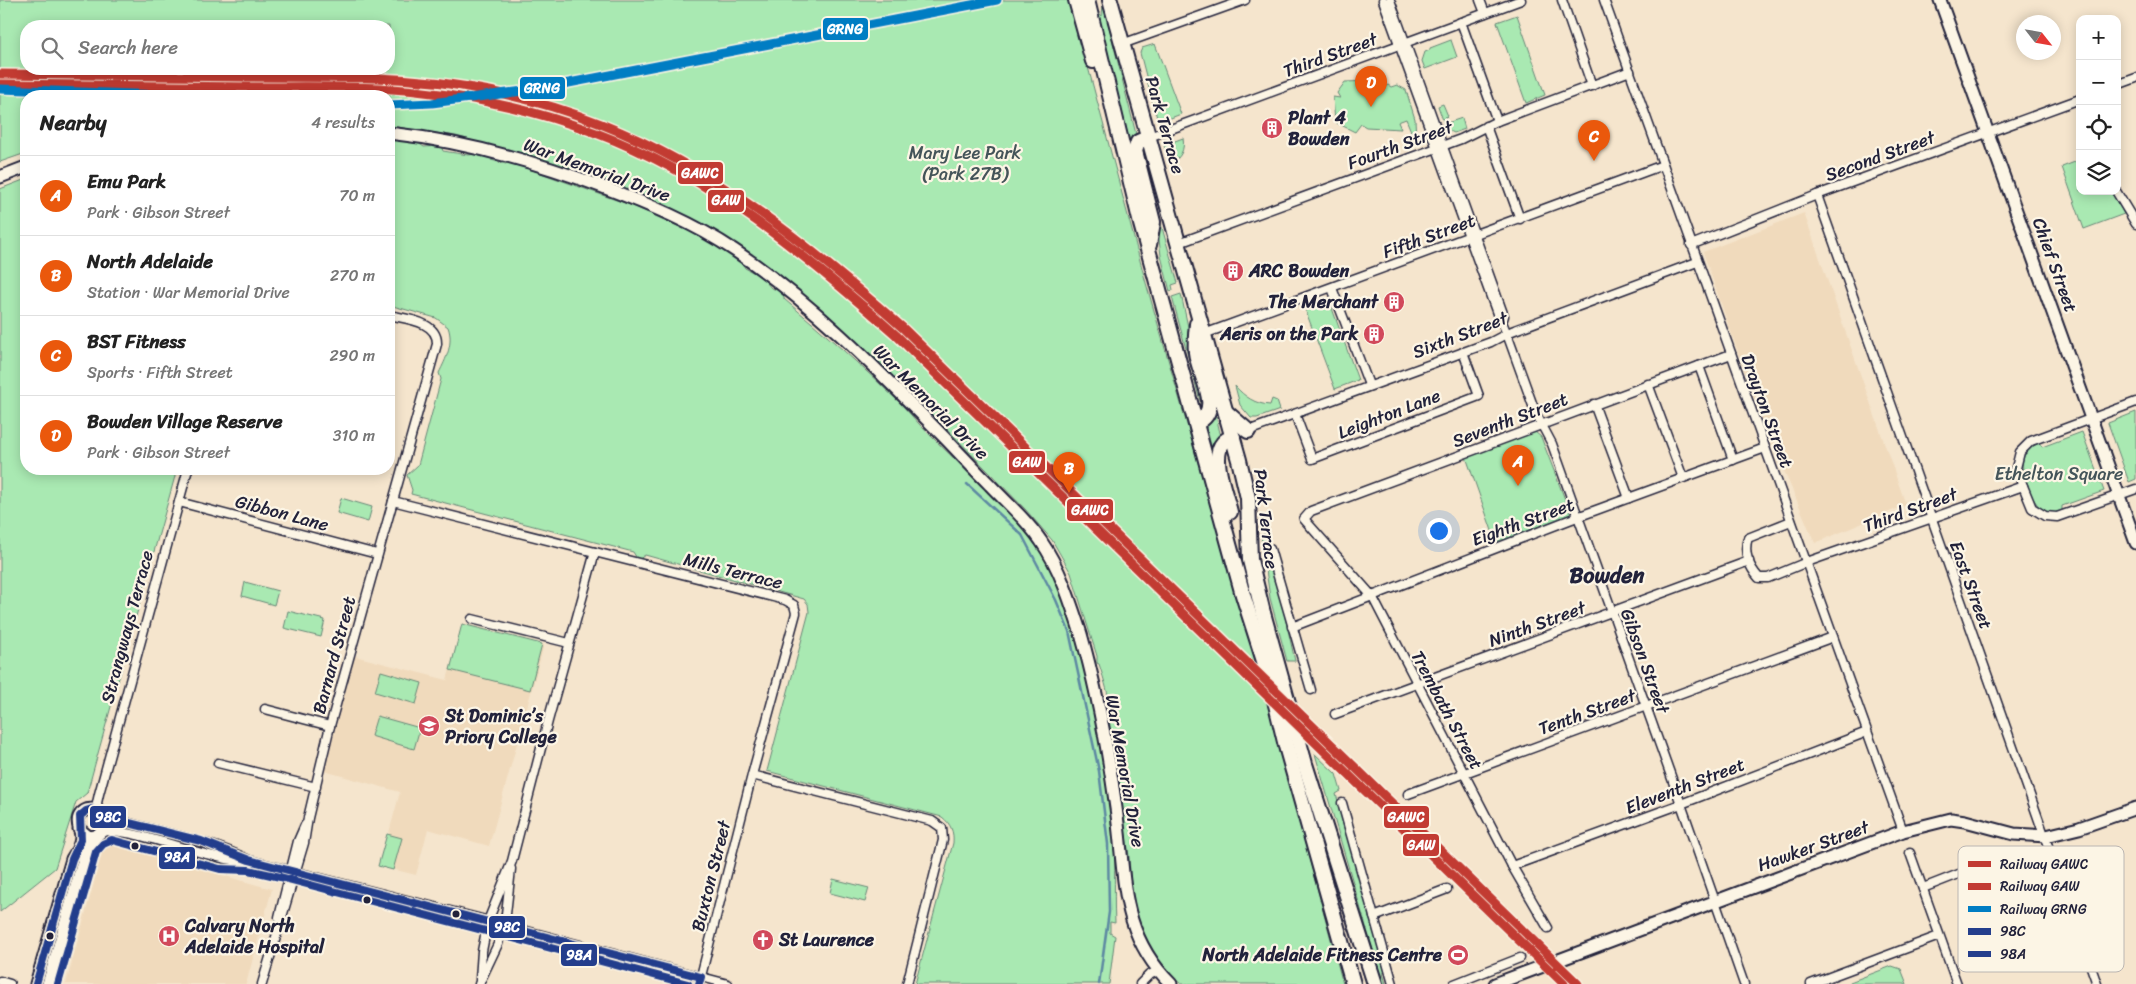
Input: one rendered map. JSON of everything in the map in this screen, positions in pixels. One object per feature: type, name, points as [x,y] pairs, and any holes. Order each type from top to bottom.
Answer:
[{"type":"highway","points":[[1076,0],[1130,200],[1141,224]]},
{"type":"highway","name":"Park Terrace","points":[[1086,0],[1141,224],[1243,594],[1270,680],[1286,746],[1352,984]]},
{"type":"highway","name":"Park Terrace","points":[[1110,0],[1233,436],[1248,498],[1250,560],[1263,613],[1305,764],[1375,984]]},
{"type":"highway","points":[[1148,248],[1153,222],[1134,151],[1138,142],[1149,137]]},
{"type":"highway","points":[[1196,423],[1204,420],[1209,414],[1210,402],[1196,352],[1197,309]]},
{"type":"highway","points":[[1226,411],[1248,431]]},
{"type":"highway","points":[[1233,436],[1223,443],[1220,448],[1218,466],[1239,542],[1238,574]]},
{"type":"street","points":[[1122,44],[1245,0]]},
{"type":"street","name":"Gibson Street","points":[[1383,0],[1402,44],[1471,237],[1504,316],[1502,322],[1541,425],[1552,444],[1682,804],[1744,984]]},
{"type":"street","name":"Gibson Street","points":[[1390,0],[1402,44]]},
{"type":"street","points":[[1480,0],[1485,13]]},
{"type":"street","name":"Third Street","points":[[1149,137],[1520,0]]},
{"type":"street","points":[[1562,0],[1592,86]]},
{"type":"street","name":"Drayton Street","points":[[1604,0],[1730,354],[1904,831]]},
{"type":"street","name":"Chief Street","points":[[1940,0],[2136,543]]},
{"type":"street","points":[[1461,22],[1497,121]]},
{"type":"street","name":"Fourth Street","points":[[1179,243],[1439,147],[1497,121],[1630,71]]},
{"type":"street","points":[[2121,84],[2136,78]]},
{"type":"street","name":"Second Street","points":[[1691,245],[1817,195],[2076,100]]},
{"type":"street","points":[[1486,126],[1520,219]]},
{"type":"street","name":"War Memorial Drive","points":[[395,134],[457,144],[551,168],[632,198],[712,236],[754,264],[819,317],[926,419],[1020,516],[1043,544],[1051,559],[1082,637],[1116,807],[1127,904],[1133,927],[1149,959],[1171,984]]},
{"type":"street","name":"Fifth Street","points":[[1204,334],[1663,165]]},
{"type":"street","points":[[0,177],[20,169]]},
{"type":"street","name":"East Street","points":[[1817,195],[2050,846]]},
{"type":"street","points":[[2118,195],[2136,224]]},
{"type":"street","name":"Sixth Street","points":[[1233,436],[1463,352],[1697,262]]},
{"type":"street","points":[[1332,288],[1369,386]]},
{"type":"street","points":[[393,501],[438,344],[436,332],[425,324],[395,316]]},
{"type":"street","name":"Leighton Lane","points":[[1295,414],[1312,459],[1479,396],[1463,352]]},
{"type":"street","name":"Seventh Street","points":[[1304,519],[1311,511],[1730,354]]},
{"type":"street","points":[[1699,366],[1733,460]]},
{"type":"street","points":[[1648,384],[1683,478]]},
{"type":"street","points":[[2136,402],[2031,441],[2020,452],[2016,468],[2032,508],[2045,516],[2057,517],[2136,489]]},
{"type":"street","points":[[1594,404],[1629,498]]},
{"type":"street","name":"Eighth Street","points":[[1292,626],[1765,448]]},
{"type":"street","name":"Strangways Terrace","points":[[97,812],[99,794],[186,475]]},
{"type":"street","name":"Third Street","points":[[1807,562],[2022,486]]},
{"type":"street","name":"Mills Terrace","points":[[393,501],[785,600],[794,605],[796,614],[752,775]]},
{"type":"street","name":"Barnard Street","points":[[262,984],[293,871],[304,844],[308,818],[330,726],[393,501]]},
{"type":"street","name":"Gibbon Lane","points":[[179,502],[378,554]]},
{"type":"street","name":"Trembath Street","points":[[1304,519],[1372,596],[1512,866],[1548,928]]},
{"type":"street","points":[[1791,521],[1748,538],[1746,546],[1749,561],[1753,571],[1759,578],[1768,578],[1807,562]]},
{"type":"street","name":"Park Terrace","points":[[1270,549],[1311,690]]},
{"type":"street","points":[[480,981],[482,951],[488,921],[512,861],[569,643],[595,552]]},
{"type":"street","name":"Ninth Street","points":[[1335,714],[1749,561]]},
{"type":"street","points":[[472,619],[569,643]]},
{"type":"street","name":"Tenth Street","points":[[1408,794],[1833,637]]},
{"type":"street","points":[[265,709],[330,726]]},
{"type":"street","name":"Eleventh Street","points":[[1512,866],[1682,804],[1867,732]]},
{"type":"street","points":[[218,763],[316,787]]},
{"type":"street","points":[[752,775],[932,821],[942,828],[943,840],[907,984]]},
{"type":"street","name":"Buxton Street","points":[[700,980],[752,775]]},
{"type":"street","points":[[1342,803],[1393,984]]},
{"type":"street","name":"Hawker Street","points":[[1495,984],[1507,982],[1716,901],[1904,831],[1937,821],[1951,819],[2014,834],[2046,836],[2079,828],[2136,808]]},
{"type":"street","points":[[36,984],[72,859],[80,840],[79,818],[97,812],[114,820],[162,831],[226,850],[249,860],[504,925],[700,980],[728,984]]},
{"type":"street","points":[[48,984],[87,848],[105,826],[97,812]]},
{"type":"street","points":[[80,830],[88,836],[99,835],[106,830],[120,831],[223,859],[249,860]]},
{"type":"street","points":[[1910,853],[1957,984]]},
{"type":"street","points":[[480,981],[498,944],[504,925],[512,861]]},
{"type":"street","points":[[1923,888],[1958,874]]},
{"type":"street","points":[[1374,917],[1447,889]]},
{"type":"street","points":[[1811,984],[1939,936]]},
{"type":"street","points":[[1454,984],[1471,981],[1520,958]]},
{"type":"street","points":[[1140,984],[1149,975],[1158,971]]},
{"type":"street","name":"East Street","points":[[2094,972],[2098,984]]},
{"type":"street","points":[[0,981],[10,984]]},
{"type":"shaded area","points":[[1804,213],[1906,505],[1815,543],[1759,412],[1703,252]]},
{"type":"shaded area","name":"St Dominic’s Priory College","points":[[462,623],[544,645],[489,846],[428,829],[416,875],[380,866],[400,792],[324,771],[355,656],[447,680]]},
{"type":"shaded area","name":"Calvary North Adelaide Hospital","points":[[105,843],[272,889],[246,984],[66,984]]},
{"type":"green space","name":"Mary Lee Park (Park 27B)","points":[[0,0],[1070,0],[1146,283],[1264,691],[1343,984],[1181,984],[1163,969],[1142,933],[1132,903],[1129,856],[1109,719],[1107,691],[1071,573],[1052,540],[1025,509],[943,425],[929,414],[842,330],[686,217],[627,190],[553,163],[456,136],[395,127],[395,90],[20,90],[20,155],[0,162]]},
{"type":"green space","points":[[1103,3],[1137,138],[1131,146],[1094,7],[1102,16]]},
{"type":"green space","points":[[1517,15],[1545,95],[1526,103],[1497,22]]},
{"type":"green space","points":[[1451,40],[1457,57],[1425,69],[1422,61],[1425,52],[1430,50],[1430,48]]},
{"type":"green space","points":[[1155,44],[1181,114],[1163,121],[1157,118],[1140,53],[1142,48]]},
{"type":"green space","points":[[1372,81],[1380,89],[1388,85],[1391,87],[1397,85],[1406,90],[1415,119],[1416,140],[1410,142],[1411,131],[1406,119],[1398,122],[1401,129],[1366,127],[1361,124],[1355,132],[1335,122],[1333,97],[1340,98],[1337,93],[1345,82]]},
{"type":"green space","points":[[1443,104],[1448,116],[1445,117],[1447,123],[1462,118],[1465,129],[1454,133],[1446,129],[1438,106]]},
{"type":"green space","points":[[408,136],[424,147],[441,146],[443,151],[468,155],[486,153],[496,156],[491,160],[506,164],[507,161],[633,206],[713,242],[741,261],[745,268],[762,277],[771,288],[784,292],[784,299],[842,349],[903,406],[1030,534],[1050,568],[1074,629],[1085,671],[1104,765],[1112,817],[1115,857],[1115,923],[1110,922],[1110,933],[1115,936],[1109,984],[915,984],[953,843],[950,825],[942,817],[767,771],[809,612],[808,604],[804,599],[645,555],[638,560],[633,552],[411,494],[412,490],[407,475],[418,465],[441,379],[439,373],[447,357],[450,345],[450,333],[448,327],[436,318],[395,307],[395,137]]},
{"type":"green space","points":[[1183,138],[1181,153],[1177,159],[1170,163],[1164,145]]},
{"type":"green space","points":[[2076,162],[2076,195],[2113,195],[2124,214],[2084,229],[2062,167]]},
{"type":"green space","points":[[20,181],[20,475],[175,475],[87,793],[76,802],[55,868],[0,912],[0,189]]},
{"type":"green space","points":[[1154,200],[1178,283],[1172,285],[1173,290],[1170,291],[1161,256]]},
{"type":"green space","points":[[1181,294],[1205,407],[1202,408],[1172,297]]},
{"type":"green space","points":[[1329,300],[1358,380],[1335,389],[1305,309]]},
{"type":"green space","points":[[1235,386],[1247,397],[1260,403],[1270,405],[1272,399],[1277,401],[1280,410],[1257,418],[1251,418],[1240,405]]},
{"type":"green space","points":[[1215,412],[1221,437],[1212,450],[1206,425]]},
{"type":"green space","name":"Ethelton Square","points":[[2136,412],[2136,479],[2129,482],[2108,423]]},
{"type":"green space","points":[[1535,432],[1541,437],[1571,515],[1496,542],[1466,457]]},
{"type":"green space","name":"Ethelton Square","points":[[2082,432],[2104,491],[2062,506],[2062,511],[2047,512],[2032,497],[2024,473],[2023,460],[2025,454],[2039,443],[2042,447]]},
{"type":"green space","points":[[341,498],[372,507],[368,522],[337,513]]},
{"type":"green space","points":[[1266,533],[1295,661],[1287,661],[1270,598],[1261,535]]},
{"type":"green space","points":[[245,582],[278,591],[274,605],[242,596]]},
{"type":"green space","points":[[288,611],[325,620],[321,637],[284,628]]},
{"type":"green space","points":[[462,624],[542,644],[530,690],[450,670]]},
{"type":"green space","points":[[381,671],[422,683],[416,704],[375,692]]},
{"type":"green space","points":[[377,716],[420,728],[414,749],[371,736]]},
{"type":"green space","points":[[1315,754],[1336,774],[1341,791],[1336,794],[1385,972],[1383,973],[1386,984],[1383,984]]},
{"type":"green space","points":[[387,834],[402,838],[393,870],[378,866]]},
{"type":"green space","points":[[833,879],[869,888],[865,902],[830,893]]},
{"type":"green space","points":[[1892,966],[1901,969],[1907,984],[1850,984],[1850,982]]},
{"type":"waterway","points":[[967,484],[1022,535],[1056,600],[1069,631],[1099,771],[1108,844],[1109,912],[1099,984]]},
{"type":"rail line","name":"GRNG","points":[[395,105],[432,103],[538,89],[997,0]]},
{"type":"rail line","name":"GAWC","points":[[0,74],[20,74]]},
{"type":"rail line","name":"GAWC","points":[[83,75],[405,79],[462,86],[491,91],[574,114],[643,142],[684,163],[761,212],[833,268],[903,328],[1578,984]]},
{"type":"rail line","name":"GAW","points":[[0,84],[346,87],[434,93],[516,108],[570,124],[638,151],[679,171],[718,195],[792,247],[896,335],[1564,984]]},
{"type":"rail line","name":"GRNG","points":[[0,89],[27,90]]},
{"type":"transit line","name":"98C","points":[[36,984],[72,859],[81,840],[80,816],[92,809],[113,819],[201,841],[249,860],[701,977],[699,984]]},
{"type":"transit line","name":"98A","points":[[58,984],[96,852],[103,844],[112,840],[220,869],[248,870],[280,877],[688,984]]},
{"type":"place","name":"Bowden Village Reserve","points":[[1371,107]]},
{"type":"place","name":"Plant 4 Bowden","points":[[1272,128]]},
{"type":"place","name":"BST Fitness","points":[[1594,161]]},
{"type":"place","name":"ARC Bowden","points":[[1233,271]]},
{"type":"place","name":"The Merchant","points":[[1394,302]]},
{"type":"place","name":"Aeris on the Park","points":[[1374,334]]},
{"type":"place","name":"Emu Park","points":[[1518,486]]},
{"type":"place","name":"North Adelaide","points":[[1069,493]]},
{"type":"place","name":"St Dominic’s Priory College","points":[[429,726]]},
{"type":"place","name":"Calvary North Adelaide Hospital","points":[[169,936]]},
{"type":"place","name":"St Laurence","points":[[763,940]]},
{"type":"place","name":"North Adelaide Fitness Centre","points":[[1458,955]]},
{"type":"district","name":"Bowden","points":[[1607,575]]}]
